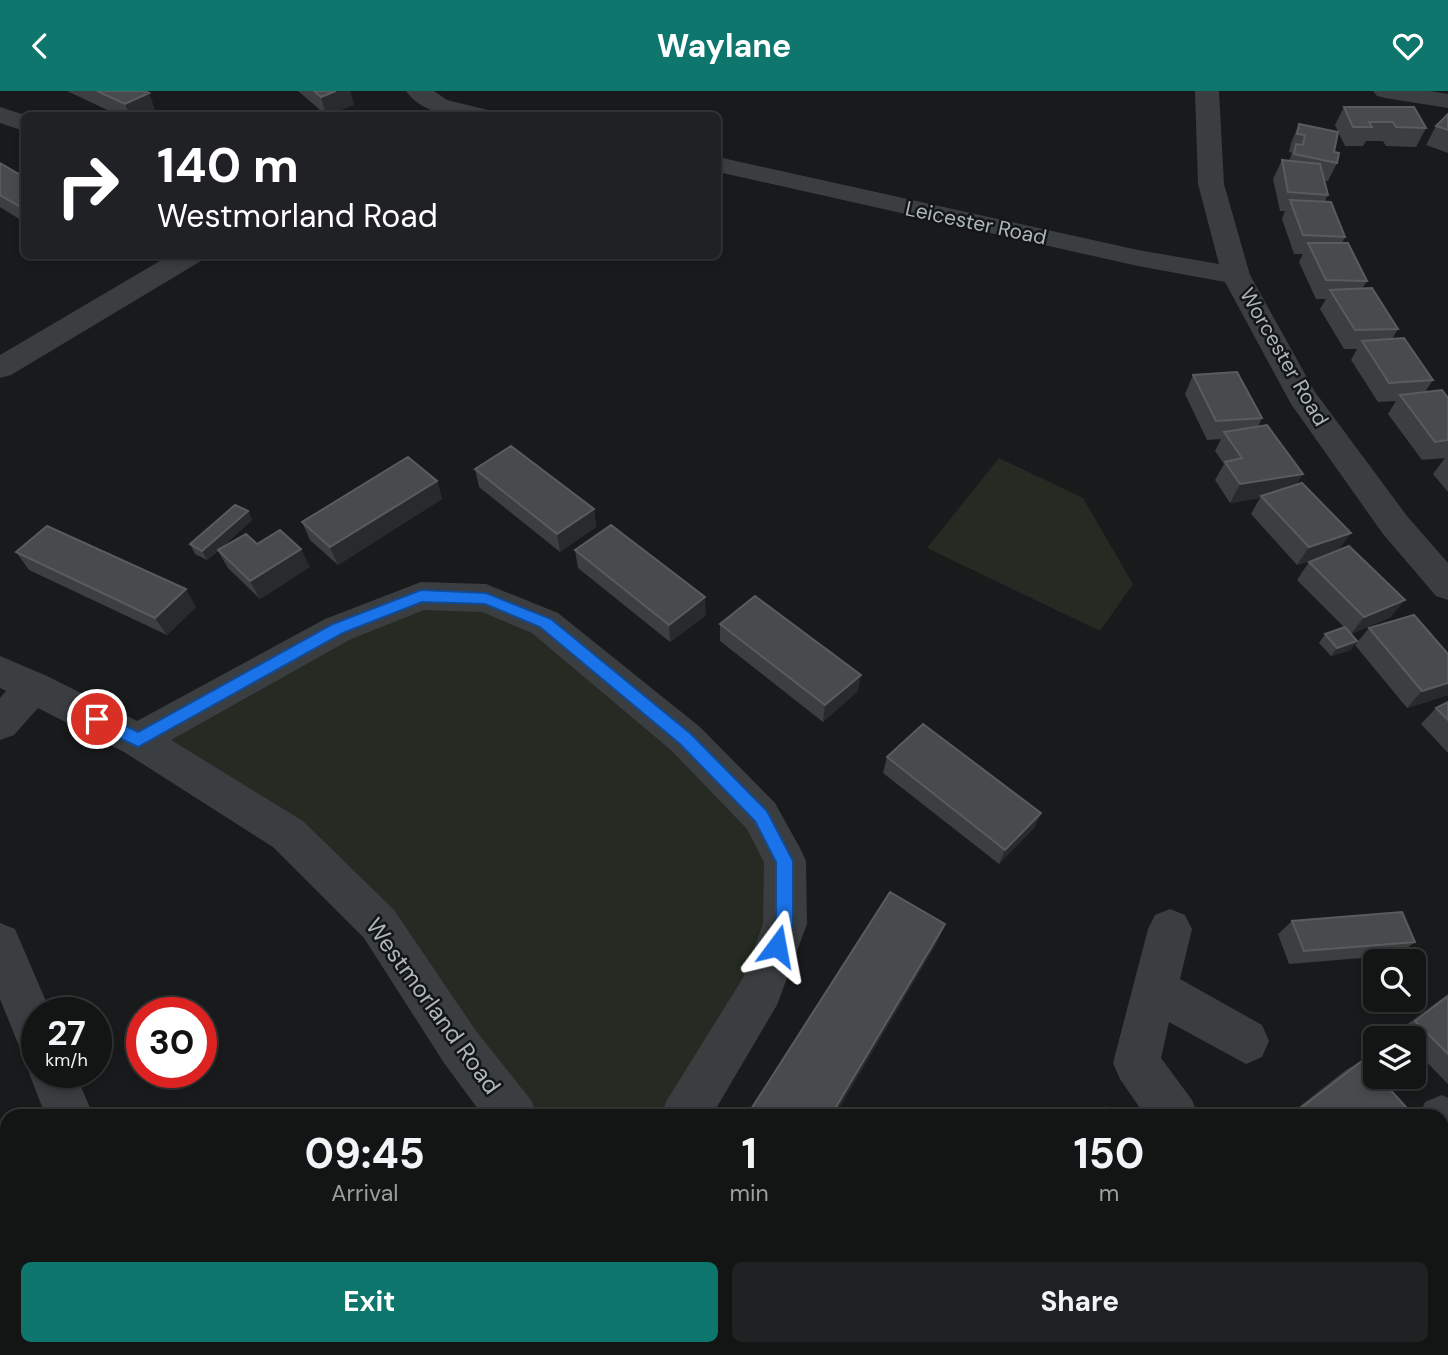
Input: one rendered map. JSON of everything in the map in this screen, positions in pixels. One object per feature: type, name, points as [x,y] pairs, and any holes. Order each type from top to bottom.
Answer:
[{"type":"street","points":[[418,91],[432,111]]},
{"type":"street","name":"Worcester Road","points":[[1208,91],[1211,184],[1236,275],[1302,397],[1395,525],[1448,587]]},
{"type":"street","points":[[1385,91],[1448,101]]},
{"type":"street","points":[[0,114],[21,123]]},
{"type":"street","name":"Leicester Road","points":[[721,166],[1138,258],[1236,275]]},
{"type":"street","points":[[0,368],[184,259]]},
{"type":"street","points":[[138,740],[338,629],[421,596],[486,599],[545,623],[685,739],[761,816],[785,861],[785,924],[761,990],[689,1109]]},
{"type":"street","points":[[0,724],[17,679]]},
{"type":"street","name":"Westmorland Road","points":[[17,679],[138,740],[288,834],[379,924],[460,1047],[508,1109]]},
{"type":"street","points":[[1169,1109],[1136,1063],[1170,929]]},
{"type":"street","points":[[0,944],[22,997]]},
{"type":"street","points":[[1154,989],[1246,1041]]},
{"type":"street","points":[[58,1088],[67,1109]]},
{"type":"shaded area","points":[[999,458],[1083,498],[1133,584],[1100,631],[927,548]]},
{"type":"shaded area","points":[[421,596],[546,623],[761,816],[785,924],[688,1109],[509,1109],[379,924],[138,740]]},
{"type":"building","points":[[97,91],[144,91],[149,93],[125,104]]},
{"type":"building","points":[[314,91],[336,91],[321,97]]},
{"type":"building","points":[[1344,107],[1414,107],[1426,128],[1396,127],[1393,122],[1369,122],[1372,127],[1353,127]]},
{"type":"building","points":[[1448,114],[1448,130],[1436,126]]},
{"type":"building","points":[[1299,124],[1338,132],[1334,152],[1339,153],[1337,163],[1294,154],[1296,144],[1303,145],[1305,135],[1297,134]]},
{"type":"building","points":[[1282,160],[1320,164],[1328,195],[1288,192]]},
{"type":"building","points":[[0,163],[21,175],[21,207],[0,195]]},
{"type":"building","points":[[1290,200],[1331,202],[1345,237],[1303,235]]},
{"type":"building","points":[[1308,243],[1348,243],[1367,281],[1326,280]]},
{"type":"building","points":[[1372,288],[1398,329],[1355,330],[1330,290]]},
{"type":"building","points":[[1404,338],[1433,380],[1389,383],[1362,341]]},
{"type":"building","points":[[1237,372],[1262,418],[1216,421],[1193,375]]},
{"type":"building","points":[[1442,390],[1448,398],[1448,440],[1435,442],[1400,395]]},
{"type":"building","points":[[1267,425],[1303,474],[1240,484],[1225,462],[1242,458],[1224,432]]},
{"type":"building","points":[[511,446],[594,509],[557,534],[475,469]]},
{"type":"building","points":[[408,457],[437,481],[330,547],[302,522]]},
{"type":"building","points":[[1302,483],[1351,533],[1309,547],[1261,496]]},
{"type":"building","points":[[235,505],[248,511],[202,551],[190,544]]},
{"type":"building","points":[[611,525],[705,597],[669,625],[575,550]]},
{"type":"building","points":[[47,526],[186,589],[155,618],[16,552]]},
{"type":"building","points":[[280,530],[301,549],[250,581],[218,550],[246,534],[257,544]]},
{"type":"building","points":[[1349,546],[1405,600],[1364,617],[1309,562]]},
{"type":"building","points":[[755,596],[861,675],[825,705],[720,624]]},
{"type":"building","points":[[1414,615],[1448,654],[1448,683],[1422,691],[1369,628]]},
{"type":"building","points":[[1345,627],[1357,641],[1337,648],[1325,634]]},
{"type":"building","points":[[1448,702],[1448,720],[1436,708]]},
{"type":"building","points":[[923,724],[1041,813],[1005,850],[887,757]]},
{"type":"building","points":[[890,892],[945,924],[835,1109],[751,1109]]},
{"type":"building","points":[[1402,912],[1415,942],[1304,951],[1292,921]]},
{"type":"building","points":[[1448,996],[1448,1054],[1426,1032],[1426,1026],[1420,1026],[1415,1021]]},
{"type":"building","points":[[1363,1060],[1363,1089],[1390,1089],[1408,1109],[1299,1109]]},
{"type":"route","points":[[97,719],[138,740],[338,629],[421,596],[486,599],[545,623],[685,739],[761,816],[785,861],[785,924],[777,946]]}]
